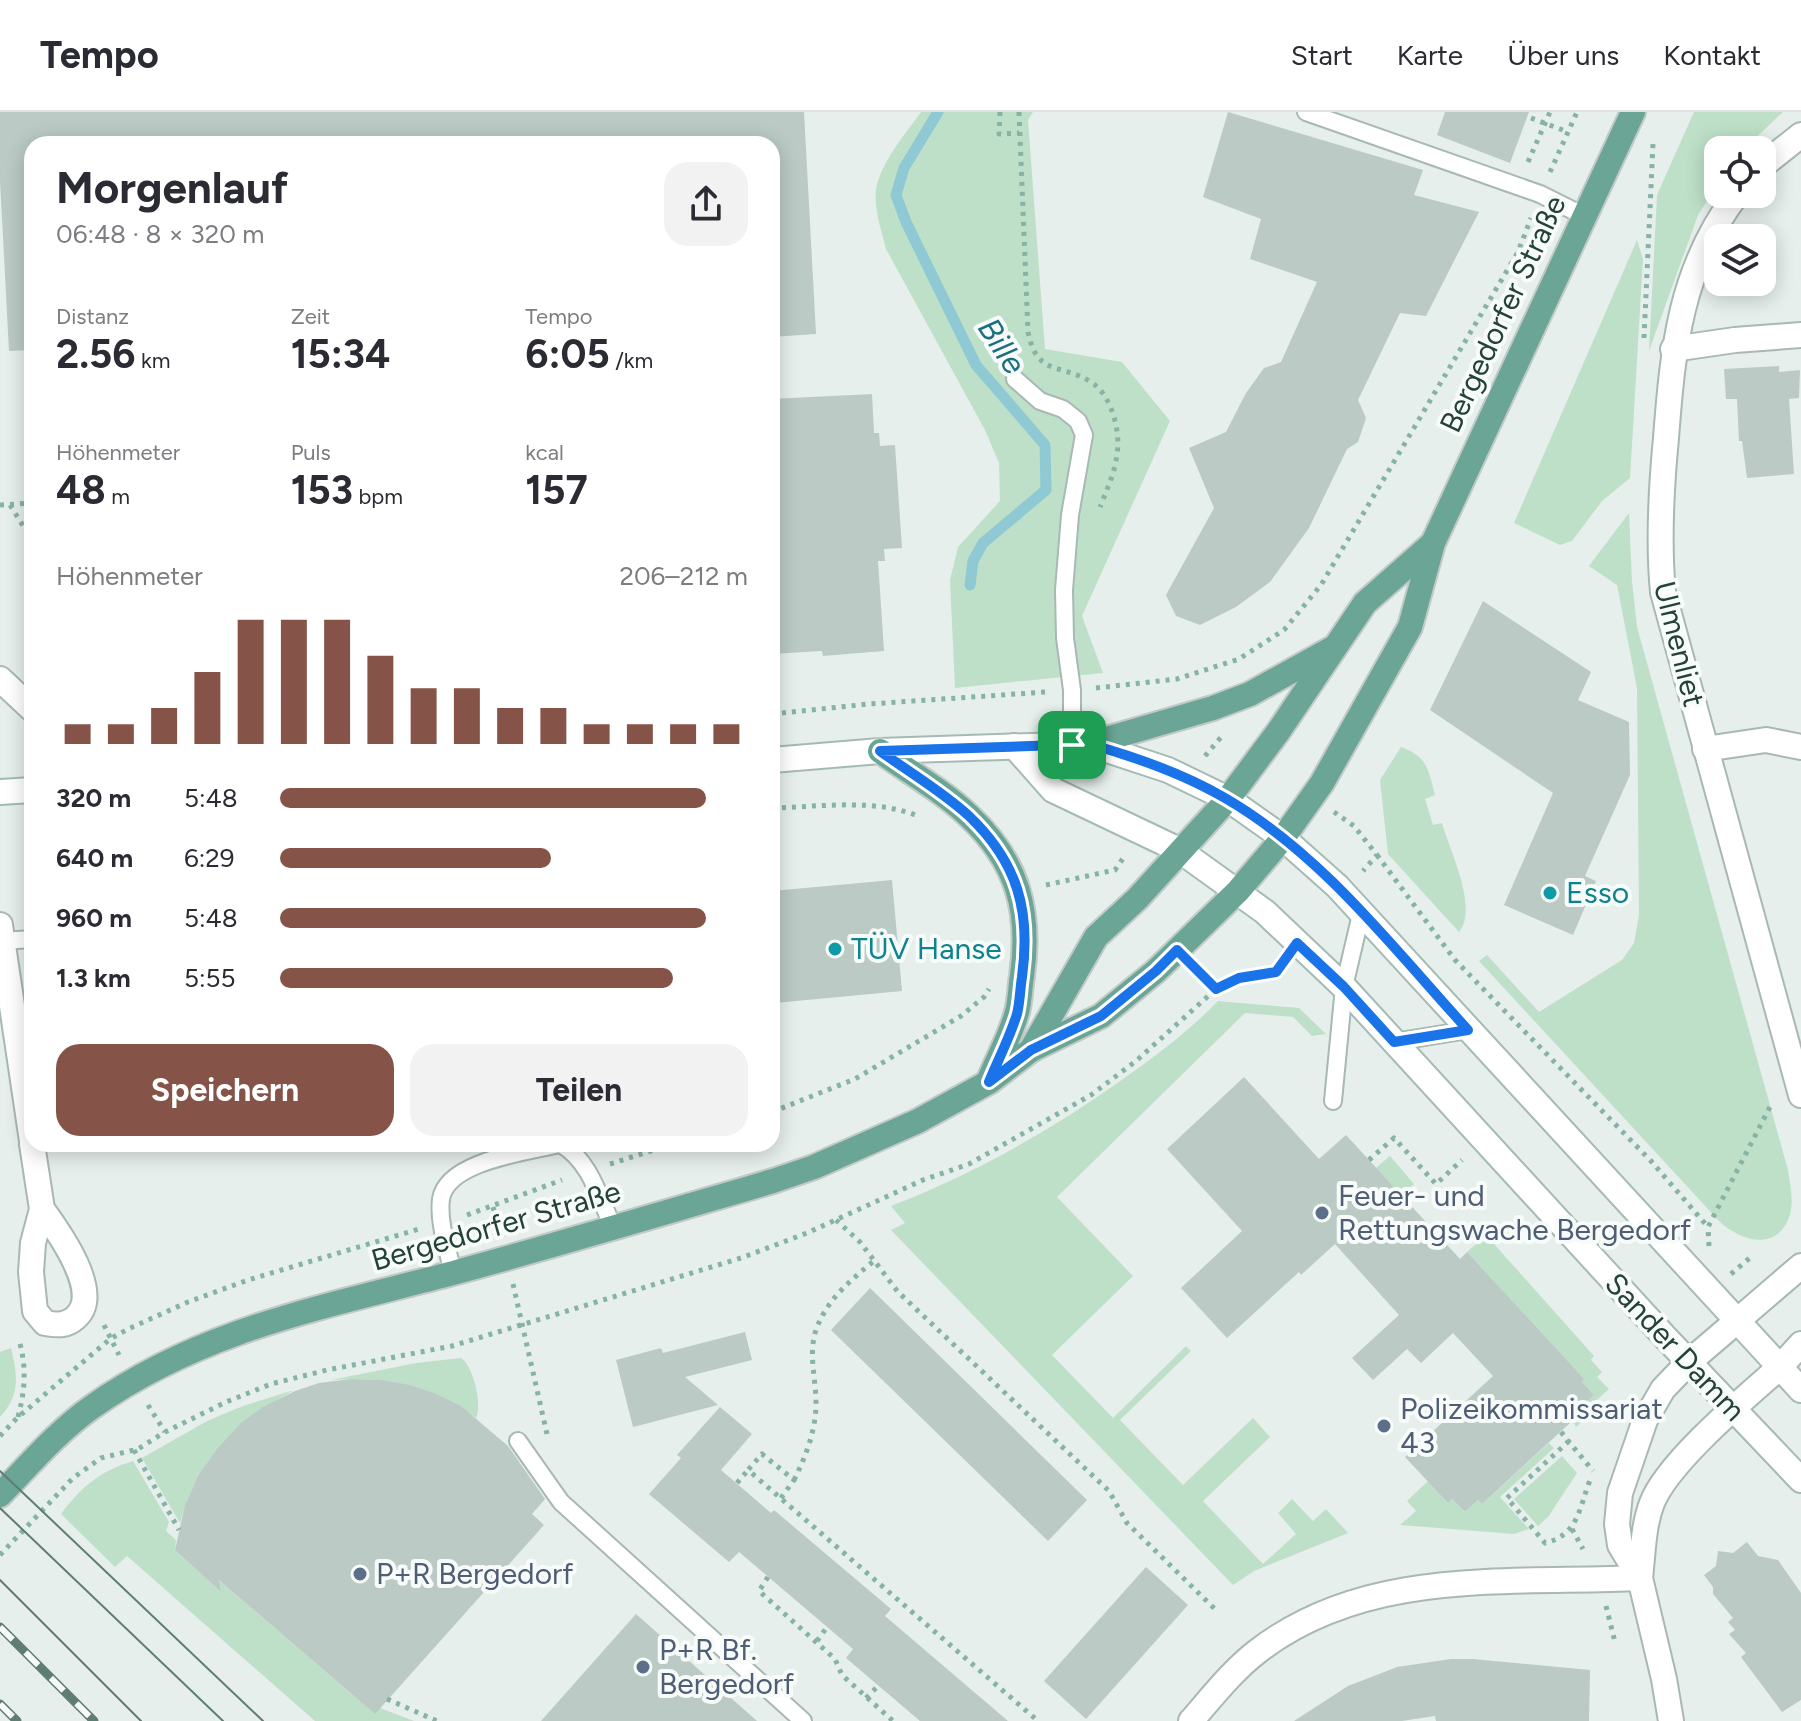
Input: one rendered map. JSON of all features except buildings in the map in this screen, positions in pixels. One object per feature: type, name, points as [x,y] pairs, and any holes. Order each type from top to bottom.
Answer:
[{"type":"main road","name":"Bergedorfer Straße","points":[[0,1495],[89,1409],[176,1357],[263,1323],[453,1273],[814,1167],[895,1133],[989,1082],[1031,1050],[1101,1016],[1156,971],[1238,891],[1283,838],[1322,783],[1410,627],[1433,543],[1633,112]]},
{"type":"main road","name":"Bergedorfer Straße","points":[[1031,1050],[1096,937],[1137,899],[1228,799],[1365,603],[1433,543]]},
{"type":"main road","points":[[1080,744],[1226,704],[1275,681],[1338,645]]},
{"type":"main road","points":[[880,751],[967,814],[1008,863],[1020,890],[1025,930],[1017,1013],[989,1082]]},
{"type":"street","points":[[1776,155],[1801,135]]},
{"type":"street","name":"Ulmenliet","points":[[1726,208],[1705,246],[1681,313],[1673,349],[1662,489],[1663,592],[1801,1095]]},
{"type":"street","points":[[1673,349],[1801,335]]},
{"type":"street","points":[[0,679],[24,702]]},
{"type":"street","points":[[1705,749],[1766,740],[1801,747]]},
{"type":"street","points":[[780,759],[880,751],[1080,744],[1127,754],[1228,799],[1283,838],[1337,886],[1801,1390]]},
{"type":"street","name":"Sander Damm","points":[[1014,746],[1053,790],[1179,850],[1265,912],[1344,987],[1801,1480]]},
{"type":"street","points":[[0,792],[24,790]]},
{"type":"street","points":[[1,933],[24,1089]]},
{"type":"street","points":[[33,1152],[42,1209],[31,1259],[35,1311],[45,1323],[56,1325],[77,1317],[85,1303],[79,1273],[63,1239],[42,1209]]},
{"type":"street","points":[[1671,1721],[1640,1578],[1620,1545],[1617,1524],[1620,1493],[1635,1443],[1663,1389],[1689,1362],[1801,1266]]},
{"type":"street","points":[[1640,1578],[1647,1522],[1658,1490],[1667,1476],[1801,1344]]},
{"type":"street","points":[[1191,1721],[1257,1651],[1302,1622],[1365,1599],[1391,1592],[1452,1584],[1640,1578]]},
{"type":"lane","points":[[1306,112],[1540,194],[1584,216]]},
{"type":"lane","points":[[1015,379],[1040,401],[1063,409],[1078,421],[1084,435],[1070,515],[1065,638],[1080,744]]},
{"type":"lane","points":[[1333,1101],[1344,987],[1361,914]]},
{"type":"lane","points":[[1,933],[24,937]]},
{"type":"lane","points":[[1394,1042],[1468,1030]]},
{"type":"lane","points":[[453,1273],[442,1223],[441,1197],[451,1181],[467,1167],[528,1152]]},
{"type":"lane","points":[[574,1152],[588,1171],[613,1227]]},
{"type":"lane","points":[[518,1441],[561,1502],[803,1721]]},
{"type":"path","points":[[1000,112],[999,134],[1019,133]]},
{"type":"path","points":[[1019,112],[1028,332],[1032,350],[1052,368],[1092,382],[1102,392],[1109,405],[1117,436],[1118,451],[1113,476]]},
{"type":"path","points":[[1525,168],[1550,112]]},
{"type":"path","points":[[780,713],[1177,679],[1239,659],[1284,630],[1321,585],[1518,252],[1577,112]]},
{"type":"path","points":[[1531,118],[1568,132]]},
{"type":"path","points":[[1643,347],[1653,141]]},
{"type":"path","points":[[0,505],[24,504]]},
{"type":"path","points":[[10,505],[24,527]]},
{"type":"path","points":[[780,808],[870,807],[919,816]]},
{"type":"path","points":[[1377,855],[1455,960],[1651,1161],[1708,1227],[1792,1063]]},
{"type":"path","points":[[1020,890],[1115,870]]},
{"type":"path","points":[[0,1555],[73,1478],[101,1458],[134,1450],[226,1402],[271,1384],[327,1370],[452,1346],[741,1258],[836,1220],[923,1180],[969,1164],[1091,1095],[1136,1061],[1216,989],[1239,978],[1276,972],[1297,943]]},
{"type":"path","points":[[1177,950],[1216,989]]},
{"type":"path","points":[[780,1109],[855,1079],[961,1016],[984,997],[994,981]]},
{"type":"path","points":[[1369,1160],[1394,1138],[1436,1184],[1483,1140]]},
{"type":"path","points":[[0,1436],[110,1339],[188,1302],[248,1280],[442,1223],[648,1152]]},
{"type":"path","points":[[493,1206],[548,1443]]},
{"type":"path","points":[[836,1220],[860,1242],[898,1292],[1109,1491],[1127,1523],[1218,1612]]},
{"type":"path","points":[[781,1498],[803,1461],[814,1421],[816,1405],[812,1352],[815,1332],[822,1315],[840,1289],[875,1260]]},
{"type":"path","points":[[17,1418],[25,1389],[25,1365],[11,1316],[34,1298]]},
{"type":"path","points":[[1561,1432],[1569,1441],[1593,1471],[1572,1529],[1560,1540],[1545,1543],[1507,1498],[1569,1441]]},
{"type":"path","points":[[134,1450],[179,1530]]},
{"type":"path","points":[[737,1483],[762,1454],[794,1480]]},
{"type":"path","points":[[748,1470],[1038,1721]]},
{"type":"path","points":[[768,1577],[759,1591],[817,1641],[835,1659],[842,1675],[893,1721]]},
{"type":"path","points":[[817,1641],[827,1627]]},
{"type":"path","points":[[866,1698],[879,1685]]},
{"type":"path","points":[[387,1699],[437,1721]]},
{"type":"green space","points":[[921,112],[1033,112],[1028,120],[1045,349],[1122,362],[1170,421],[1082,616],[1103,673],[955,688],[950,580],[958,547],[1000,501],[999,463],[985,430],[886,249],[879,224],[876,206],[878,181],[891,154]]},
{"type":"green space","points":[[1694,112],[1783,112],[1758,136],[1704,136],[1704,206],[1649,351],[1657,195]]},
{"type":"green space","points":[[1637,240],[1643,259],[1630,478],[1602,501],[1572,541],[1560,545],[1514,523]]},
{"type":"green space","points":[[1629,513],[1637,627],[1788,1170],[1792,1198],[1790,1214],[1785,1226],[1769,1239],[1739,1235],[1720,1222],[1479,961],[1487,955],[1539,1012],[1622,960],[1634,943],[1639,915],[1637,688],[1617,585],[1589,566]]},
{"type":"green space","points":[[1401,747],[1422,760],[1431,778],[1435,795],[1425,799],[1433,825],[1442,823],[1464,894],[1466,908],[1459,932],[1388,854],[1380,780]]},
{"type":"green space","points":[[1218,1001],[1299,1008],[1326,1034],[1312,1036],[1293,1017],[1245,1013],[1057,1197],[1133,1276],[1052,1355],[1113,1418],[1186,1346],[1191,1351],[1120,1420],[1183,1485],[1253,1418],[1270,1437],[1203,1501],[1263,1564],[1296,1534],[1278,1513],[1292,1499],[1313,1521],[1326,1509],[1348,1533],[1254,1571],[1233,1585],[891,1230],[905,1223],[891,1206],[982,1165],[1068,1116],[1160,1052]]},
{"type":"green space","points":[[1390,1156],[1414,1184],[1402,1196],[1376,1168]]},
{"type":"green space","points":[[1486,1235],[1594,1356],[1591,1360],[1602,1372],[1597,1377],[1609,1389],[1580,1415],[1584,1420],[1576,1427],[1572,1421],[1594,1395],[1467,1252]]},
{"type":"green space","points":[[11,1348],[16,1385],[7,1409],[0,1417],[0,1352]]},
{"type":"green space","points":[[461,1358],[476,1386],[476,1418],[443,1398],[408,1386],[370,1380],[331,1380],[416,1363]]},
{"type":"green space","points":[[294,1390],[255,1415],[222,1444],[197,1479],[180,1523],[142,1458],[207,1421]]},
{"type":"green space","points":[[1549,1443],[1554,1448],[1500,1497],[1529,1529],[1514,1534],[1400,1525],[1416,1511],[1407,1501],[1428,1481],[1447,1502],[1452,1499],[1465,1512],[1478,1500],[1482,1504]]},
{"type":"green space","points":[[1562,1456],[1577,1473],[1548,1517],[1538,1526],[1514,1499]]},
{"type":"green space","points":[[133,1461],[169,1522],[166,1531],[176,1540],[175,1550],[220,1591],[219,1580],[374,1713],[380,1708],[414,1721],[315,1721],[127,1556],[115,1567],[61,1514],[92,1481]]},
{"type":"waterway","name":"Bille","points":[[938,112],[904,168],[896,195],[906,222],[976,365],[1045,445],[1046,490],[983,543],[973,561],[970,585]]},
{"type":"tram line","points":[[0,1471],[263,1721]]},
{"type":"tram line","points":[[0,1508],[223,1721]]},
{"type":"tram line","points":[[0,1580],[141,1721]]},
{"type":"railway","points":[[0,1627],[94,1721]]},
{"type":"railway","points":[[0,1704],[17,1721]]},
{"type":"place","name":"Esso","points":[[1550,893]]},
{"type":"place","name":"TÜV Hanse","points":[[835,949]]},
{"type":"place","name":"Feuer- und Rettungswache Bergedorf","points":[[1322,1213]]},
{"type":"place","name":"Polizeikommissariat 43","points":[[1384,1426]]},
{"type":"place","name":"P+R Bergedorf","points":[[360,1574]]},
{"type":"place","name":"P+R Bf. Bergedorf","points":[[643,1667]]},
{"type":"route","points":[[1089,744],[1168,770],[1228,799],[1283,838],[1337,886],[1468,1030],[1394,1042],[1344,987],[1297,943],[1276,972],[1239,978],[1216,989],[1177,950],[1101,1016],[1031,1050],[989,1082],[1017,1013],[1025,930],[1020,890],[1008,863],[967,814],[880,751],[1072,745],[1089,744]]}]
